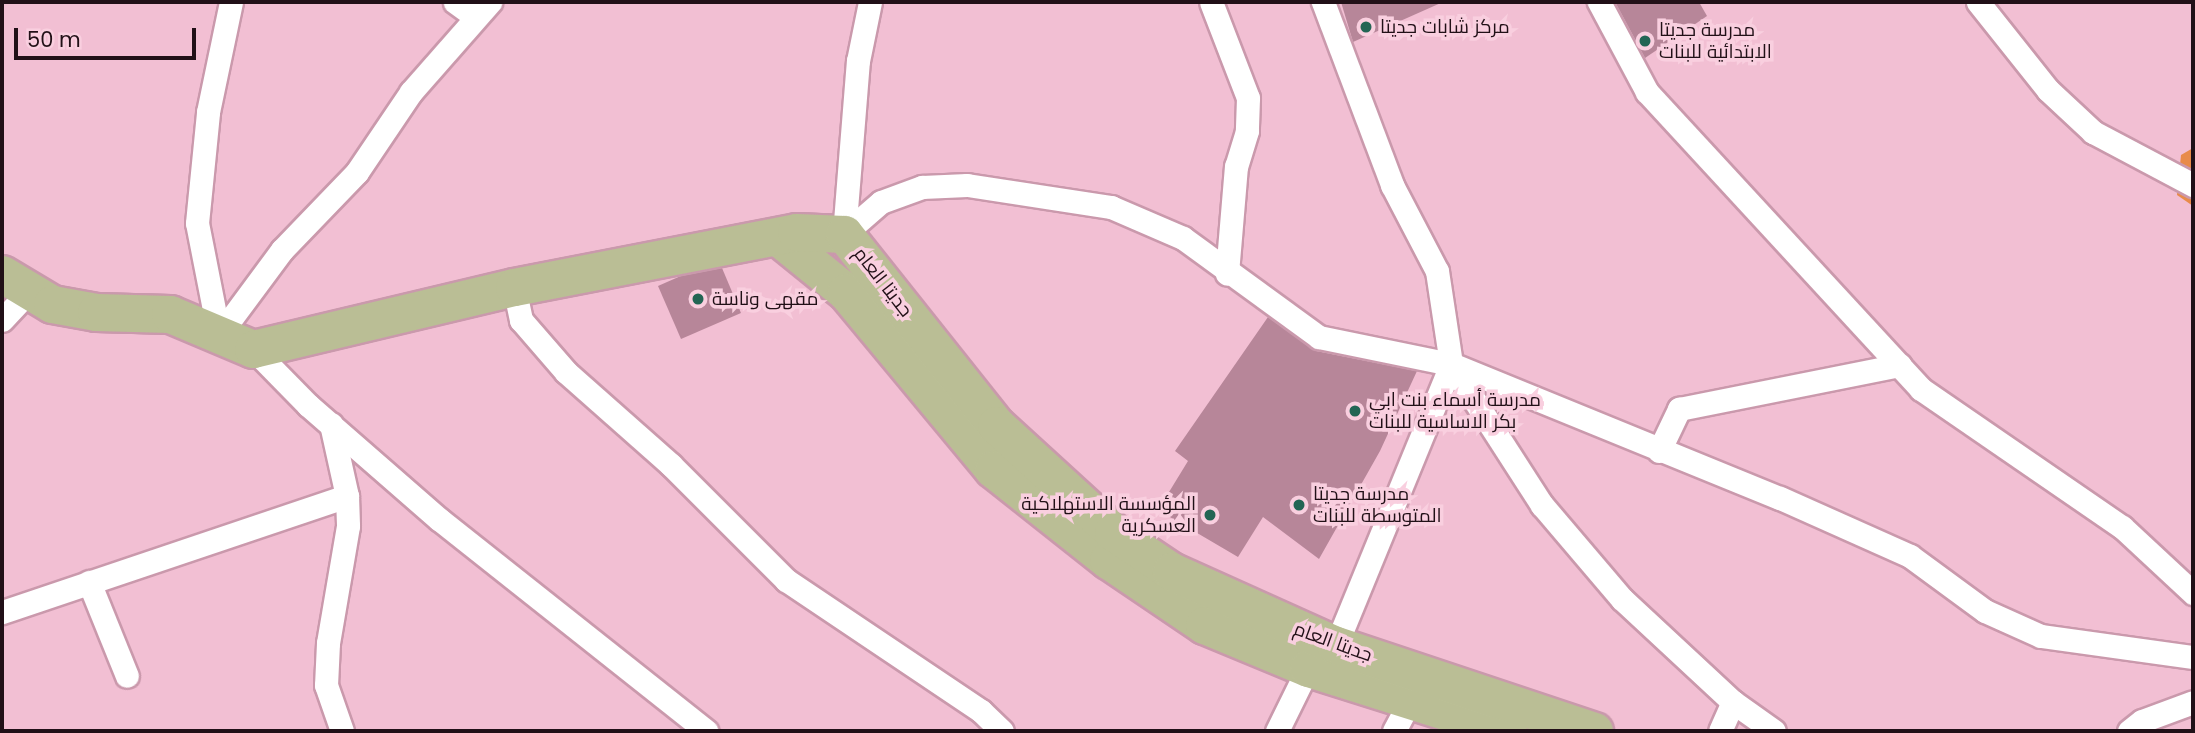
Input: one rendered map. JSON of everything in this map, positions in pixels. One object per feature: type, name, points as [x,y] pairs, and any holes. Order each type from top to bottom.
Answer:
[{"type":"main road","name":"جديتا العام","points":[[778,236],[844,234],[996,425],[1062,489],[1171,570],[1477,707],[1508,731]]},
{"type":"main road","points":[[14,284],[52,304],[96,312],[170,314],[253,349],[514,287],[778,236]]},
{"type":"main road","name":"جديتا العام","points":[[778,236],[846,292],[993,469],[1052,518],[1204,625],[1308,668],[1411,699],[1477,707],[1594,731]]},
{"type":"street","points":[[219,335],[197,223],[208,112],[231,2]]},
{"type":"street","points":[[219,335],[282,250],[357,172],[411,92],[482,9],[455,2]]},
{"type":"street","points":[[844,234],[858,61],[870,2]]},
{"type":"street","points":[[1210,2],[1248,98],[1247,131],[1236,166],[1227,274]]},
{"type":"street","points":[[1323,2],[1391,185],[1437,271],[1451,364],[1542,505],[1622,599],[1733,702],[1774,731]]},
{"type":"street","points":[[1599,2],[1647,92],[1745,203],[1921,389],[2122,527],[2193,593]]},
{"type":"street","points":[[1978,2],[2048,90],[2093,132],[2193,185]]},
{"type":"street","points":[[844,234],[881,202],[922,187],[967,185],[1122,211],[1183,239],[1227,274],[1319,337],[1451,364],[1910,556],[1985,611],[2040,636],[2193,657]]},
{"type":"street","points":[[2,320],[14,284]]},
{"type":"street","points":[[514,287],[521,320],[566,372],[671,465],[786,580],[981,711],[1002,731]]},
{"type":"street","points":[[253,349],[331,424],[520,585],[706,731]]},
{"type":"street","points":[[1336,645],[1451,364]]},
{"type":"street","points":[[1659,451],[1679,409],[1900,365]]},
{"type":"street","points":[[331,424],[347,496],[348,526],[328,643],[326,685],[342,731]]},
{"type":"street","points":[[2,612],[347,496]]},
{"type":"street","points":[[89,582],[127,676]]},
{"type":"street","points":[[1277,731],[1308,668]]},
{"type":"street","points":[[1394,731],[1411,699]]},
{"type":"street","points":[[1720,731],[1733,702]]},
{"type":"street","points":[[2129,731],[2142,720],[2193,702]]},
{"type":"shaded area","points":[[2193,148],[2193,206],[2177,195],[2181,155]]},
{"type":"building","name":"مركز شابات جديتا","points":[[1341,2],[1443,2],[1353,42]]},
{"type":"building","name":"مدرسة جديتا الابتدائية للبنات","points":[[1615,2],[1699,2],[1707,16],[1645,58]]},
{"type":"building","points":[[722,268],[741,313],[681,339],[658,286],[683,275]]},
{"type":"building","points":[[1268,317],[1316,351],[1417,371],[1380,451],[1319,559],[1263,517],[1238,557],[1158,510],[1188,461],[1175,451]]},
{"type":"place","name":"مركز شابات جديتا","points":[[1366,27]]},
{"type":"place","name":"مدرسة جديتا الابتدائية للبنات","points":[[1645,41]]},
{"type":"place","name":"مقهى وناسة","points":[[698,299]]},
{"type":"place","name":"مدرسة أسماء بنت ابي بكر الاساسية للبنات","points":[[1355,411]]},
{"type":"place","name":"مدرسة جديتا المتوسطة للبنات","points":[[1299,505]]},
{"type":"place","name":"المؤسسة الاستهلاكية العسكرية","points":[[1210,515]]}]
